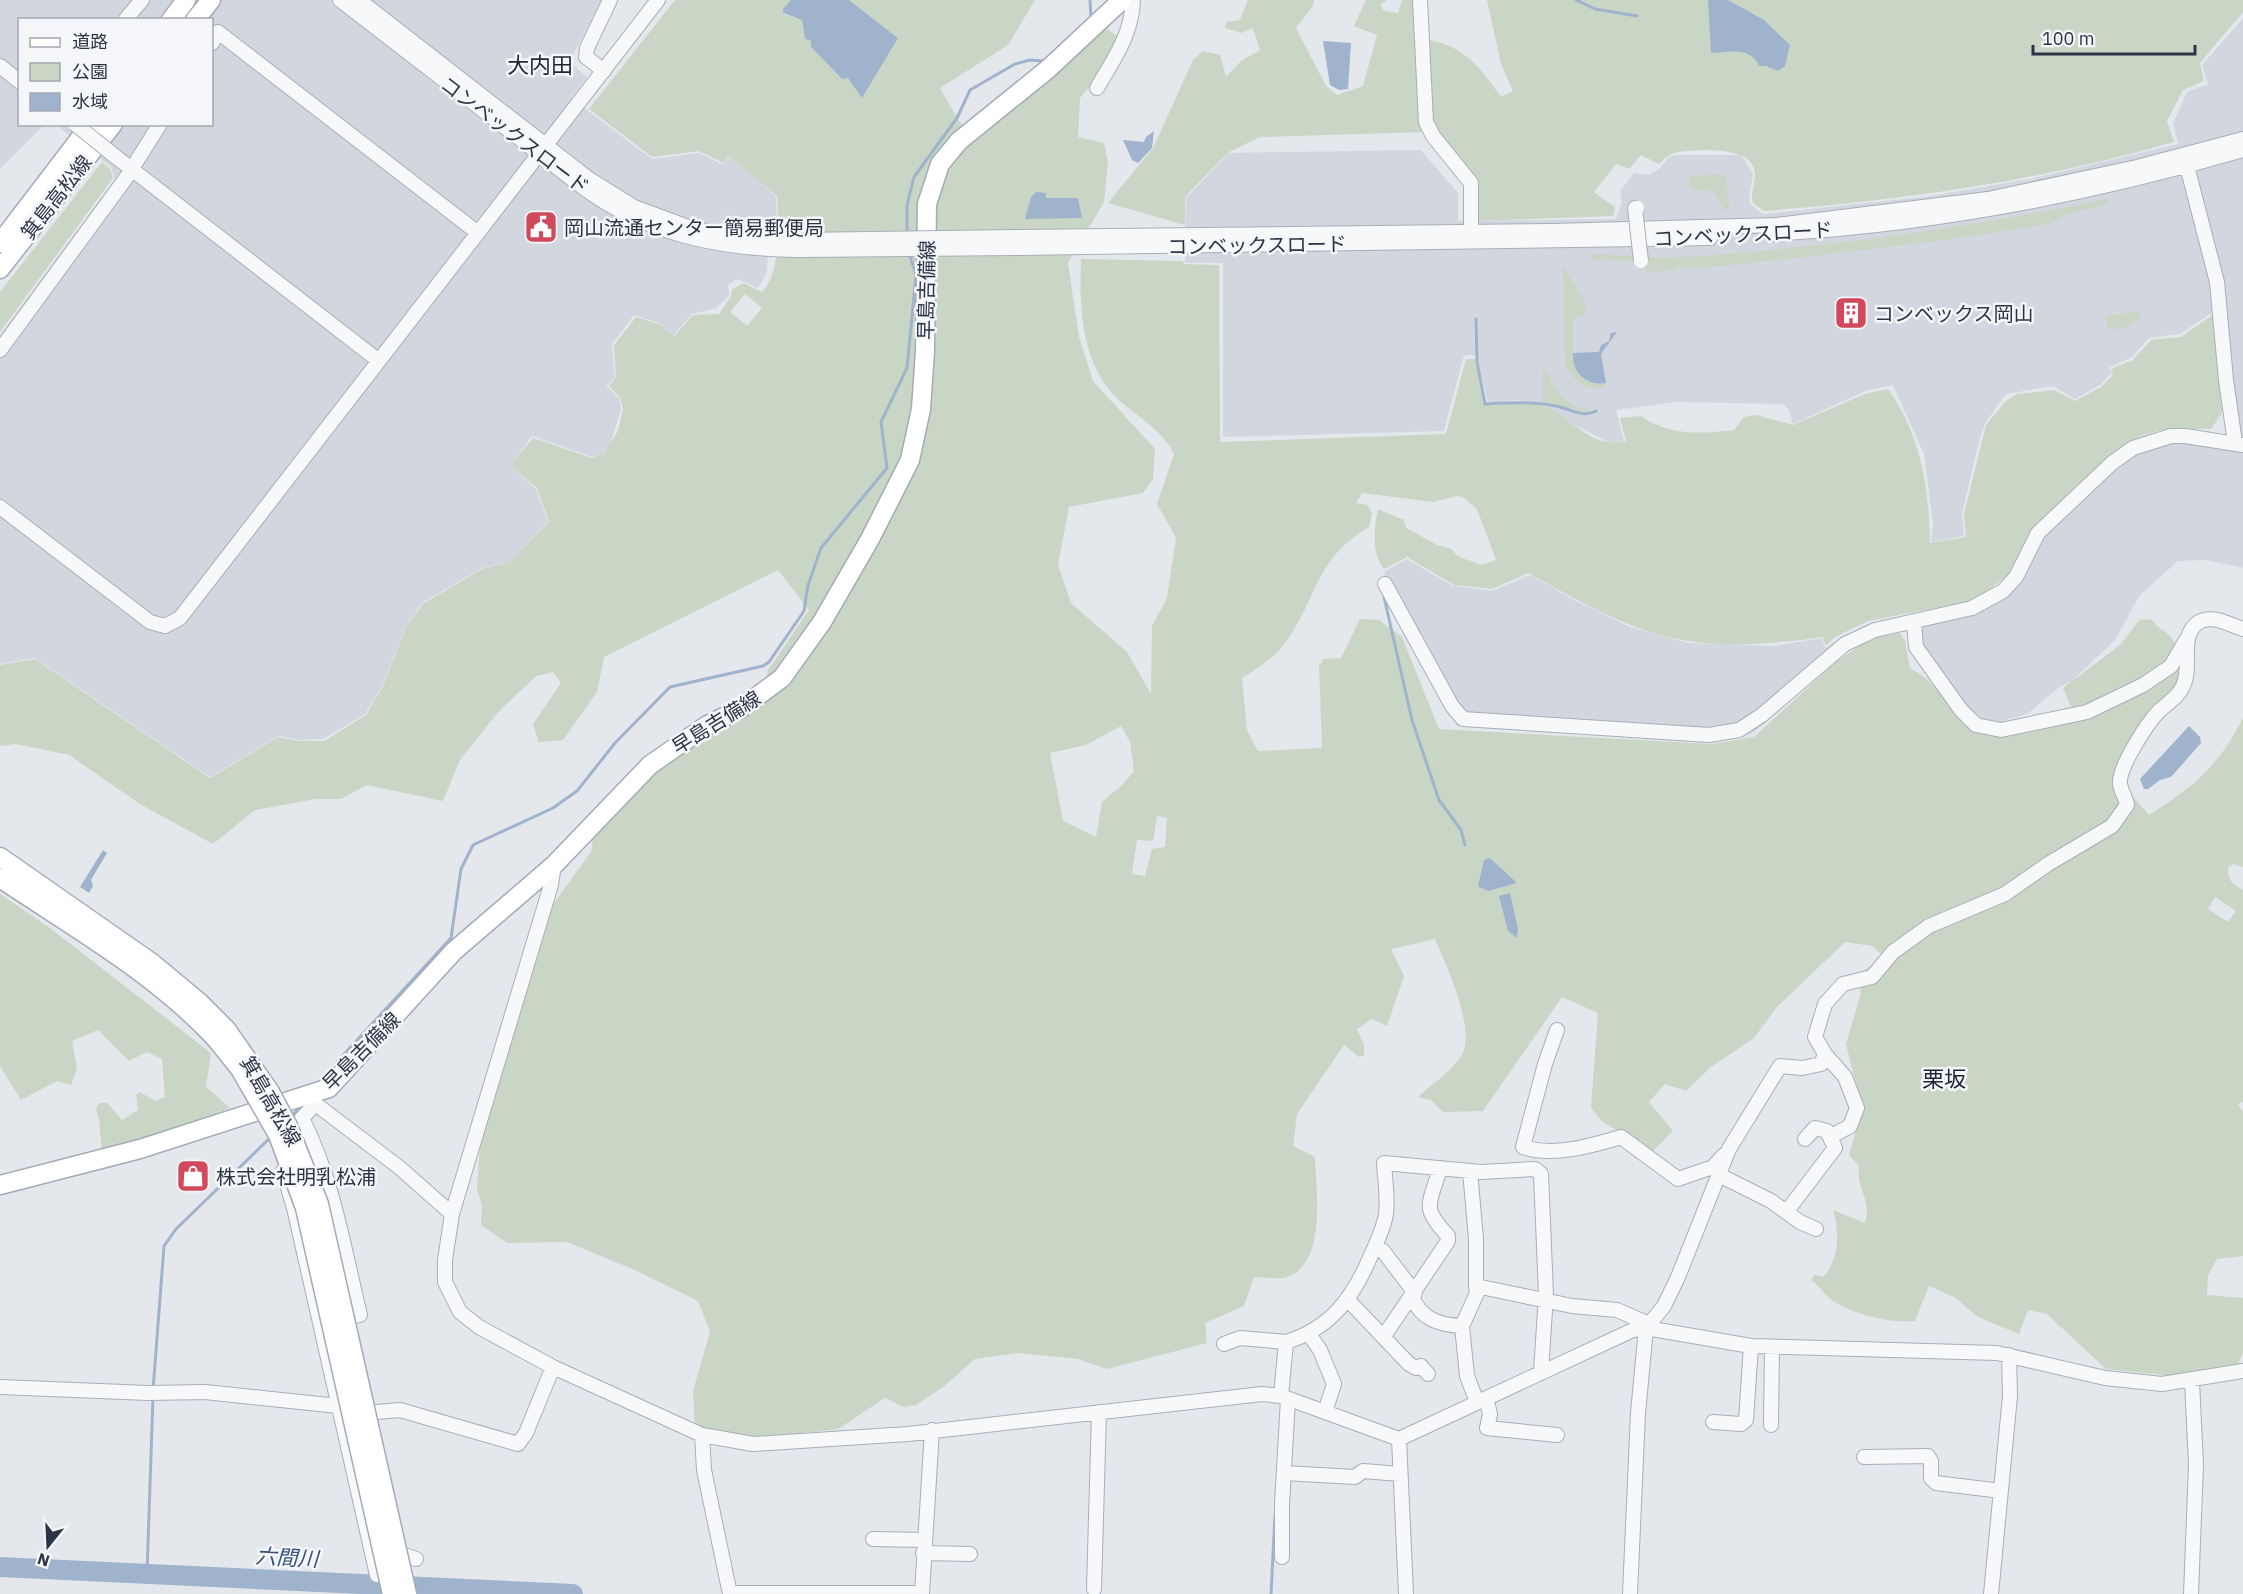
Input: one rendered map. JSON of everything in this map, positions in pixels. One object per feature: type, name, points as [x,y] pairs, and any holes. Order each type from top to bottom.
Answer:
[{"type":"main road","points":[[172,18],[186,0]]},
{"type":"main road","points":[[197,18],[211,0]]},
{"type":"main road","name":"早島吉備線","points":[[0,1185],[140,1149],[258,1109],[311,1100],[339,1080],[454,951],[554,865],[650,765],[706,726],[747,705],[782,678],[822,622],[898,487],[917,439],[927,306],[927,204],[940,164],[959,141],[1062,57],[1122,0]]},
{"type":"main road","name":"箕島高松線","points":[[0,243],[88,126]]},
{"type":"main road","name":"箕島高松線","points":[[0,268],[111,126]]},
{"type":"main road","name":"箕島高松線","points":[[0,856],[152,963],[200,1003],[221,1034],[270,1092],[288,1126],[319,1204],[407,1594]]},
{"type":"main road","name":"箕島高松線","points":[[0,878],[142,973],[221,1034],[278,1135],[304,1208],[392,1594]]},
{"type":"street","points":[[127,18],[142,0]]},
{"type":"street","name":"コンベックスロード","points":[[340,0],[543,150]]},
{"type":"street","name":"コンベックスロード","points":[[359,0],[543,150],[593,195],[657,228],[722,245],[1018,242],[1716,228],[1911,210],[1988,199],[2069,183],[2243,139]]},
{"type":"street","points":[[604,71],[585,57],[610,0]]},
{"type":"street","points":[[0,507],[143,618],[157,625],[173,624],[180,618],[658,0]]},
{"type":"street","points":[[1097,88],[1127,34],[1133,0]]},
{"type":"street","points":[[1420,0],[1426,122],[1433,136],[1471,183],[1471,232]]},
{"type":"street","points":[[213,41],[218,32],[478,233]]},
{"type":"street","points":[[0,66],[18,80]]},
{"type":"street","points":[[77,126],[379,361]]},
{"type":"street","points":[[0,350],[132,170],[159,126]]},
{"type":"street","name":"コンベックスロード","points":[[1018,242],[1552,242],[1842,229],[1990,210],[2187,166],[2243,150]]},
{"type":"street","points":[[1385,584],[1458,716],[1468,721],[1709,735],[1732,732],[1762,715],[1845,644],[1875,630],[1972,608],[2003,591],[2016,577],[2038,533],[2110,464],[2133,448],[2171,436],[2205,437],[2239,444],[2226,380],[2217,282],[2187,166]]},
{"type":"street","points":[[1635,207],[1641,261]]},
{"type":"street","points":[[1911,623],[1916,647],[1968,718],[1976,725],[2001,730],[2087,712],[2143,685],[2170,666],[2196,624],[2205,620],[2243,629]]},
{"type":"street","points":[[1830,1137],[1850,1126],[1857,1108],[1845,1077],[1825,1054],[1815,1037],[1825,1004],[1843,984],[1872,977],[1893,952],[1929,927],[2005,894],[2048,864],[2112,826],[2122,816],[2127,806],[2120,785],[2124,766],[2153,718],[2183,687],[2188,663],[2187,640]]},
{"type":"street","points":[[554,865],[551,885],[452,1214],[445,1260],[445,1282],[460,1312],[479,1327],[553,1367],[702,1435],[753,1444],[908,1434],[1262,1394],[1285,1397],[1399,1439],[1633,1330],[1647,1326],[1664,1306],[1678,1277],[1729,1149]]},
{"type":"street","points":[[1557,1030],[1545,1064],[1523,1147],[1538,1152],[1593,1145],[1621,1137],[1678,1179],[1713,1167],[1729,1149],[1780,1066],[1816,1067],[1824,1059],[1825,1054]]},
{"type":"street","points":[[377,1575],[294,1208],[279,1158],[278,1145],[302,1118],[311,1100],[400,1168],[452,1214]]},
{"type":"street","points":[[302,1118],[316,1146],[327,1180],[360,1315],[320,1323]]},
{"type":"street","points":[[1787,1211],[1835,1148],[1827,1131],[1815,1128],[1805,1139]]},
{"type":"street","points":[[1538,1152],[1541,1174],[1546,1301],[1541,1372]]},
{"type":"street","points":[[1224,1344],[1240,1338],[1286,1342],[1309,1334],[1329,1321],[1348,1300],[1360,1281],[1386,1214],[1384,1163],[1470,1170],[1535,1169],[1541,1174]]},
{"type":"street","points":[[1384,1336],[1448,1241],[1448,1236],[1430,1217],[1429,1209],[1440,1168]]},
{"type":"street","points":[[1470,1170],[1476,1239],[1476,1293],[1462,1326],[1467,1376],[1490,1414],[1487,1428],[1557,1436]]},
{"type":"street","points":[[1719,1175],[1816,1229]]},
{"type":"street","points":[[1375,1246],[1383,1251],[1413,1295],[1420,1311],[1435,1322],[1462,1326]]},
{"type":"street","points":[[1476,1286],[1546,1301],[1617,1310],[1629,1314],[1647,1326],[1750,1346],[2009,1355],[2105,1378],[2162,1383],[2192,1381],[2243,1371]]},
{"type":"street","points":[[1348,1300],[1409,1364],[1416,1368],[1421,1366],[1428,1374]]},
{"type":"street","points":[[1630,1594],[1638,1413],[1647,1326]]},
{"type":"street","points":[[1309,1334],[1320,1350],[1334,1384],[1325,1412]]},
{"type":"street","points":[[1282,1557],[1286,1342]]},
{"type":"street","points":[[1713,1422],[1741,1424],[1746,1420],[1750,1346]]},
{"type":"street","points":[[1771,1425],[1772,1347]]},
{"type":"street","points":[[1991,1594],[2010,1396],[2009,1355]]},
{"type":"street","points":[[0,1387],[152,1393],[205,1392],[338,1406],[365,1413],[400,1410],[518,1444],[526,1432],[553,1367]]},
{"type":"street","points":[[2191,1594],[2196,1465],[2192,1381]]},
{"type":"street","points":[[1094,1588],[1099,1412]]},
{"type":"street","points":[[702,1435],[704,1470],[730,1594],[922,1593],[932,1430]]},
{"type":"street","points":[[1399,1439],[1406,1594]]},
{"type":"street","points":[[1864,1457],[1928,1456],[1931,1461],[1931,1478],[1936,1483],[2001,1491]]},
{"type":"street","points":[[1284,1473],[1355,1477],[1363,1471],[1401,1474]]},
{"type":"street","points":[[873,1539],[970,1554]]},
{"type":"street","points":[[370,1543],[416,1559]]},
{"type":"shaded area","points":[[0,0],[602,0],[569,62],[587,77],[571,98],[652,159],[700,153],[723,165],[728,157],[776,197],[777,220],[769,221],[767,272],[758,288],[737,279],[728,285],[729,296],[716,308],[692,314],[673,335],[659,323],[634,315],[612,344],[615,378],[606,386],[619,398],[621,409],[610,445],[603,453],[593,457],[532,436],[510,465],[536,489],[548,522],[509,562],[482,568],[423,602],[407,624],[381,688],[365,714],[323,739],[299,740],[278,736],[210,777],[35,658],[0,664],[0,335],[115,179],[111,167],[57,126],[213,126],[213,18],[18,18],[18,126],[43,126],[0,169]]},
{"type":"shaded area","points":[[2243,18],[2243,568],[2206,560],[2178,561],[2139,596],[2115,640],[2072,681],[2058,688],[2027,714],[1999,722],[1982,718],[1968,709],[1919,648],[1921,626],[1876,635],[1837,657],[1753,733],[1743,736],[1711,741],[1457,726],[1383,595],[1385,571],[1407,559],[1453,586],[1492,591],[1530,575],[1576,601],[1630,627],[1688,643],[1774,646],[1822,638],[1825,648],[1866,625],[1922,617],[1980,601],[2009,579],[2023,554],[2133,442],[2166,431],[2184,429],[2226,435],[2216,310],[2180,334],[2149,338],[2132,357],[2108,368],[2112,373],[2100,385],[2075,399],[2053,386],[2006,394],[1985,423],[1979,441],[1962,514],[1964,536],[1931,542],[1933,524],[1924,454],[1893,385],[1868,390],[1793,424],[1789,410],[1783,404],[1676,402],[1616,410],[1624,441],[1611,443],[1578,427],[1543,404],[1515,400],[1488,403],[1476,355],[1464,355],[1444,431],[1223,437],[1223,263],[1185,263],[1186,198],[1229,153],[1421,150],[1458,193],[1458,221],[1616,219],[1622,202],[1620,191],[1634,173],[1649,175],[1660,168],[1669,157],[1675,155],[1741,155],[1753,174],[1749,199],[1751,205],[1763,214],[1931,196],[2035,178],[2178,144],[2173,123],[2187,92],[2208,84],[2202,65]]},
{"type":"green space","points":[[675,0],[791,0],[783,9],[783,14],[802,20],[805,39],[811,41],[811,47],[842,79],[898,38],[849,0],[1035,0],[1008,45],[940,88],[959,121],[978,139],[1103,29],[1108,29],[1119,38],[1104,69],[1080,98],[1078,137],[1104,143],[1108,163],[1104,202],[1068,263],[1079,337],[1093,381],[1155,449],[1153,479],[1143,493],[1069,507],[1058,565],[1071,603],[1127,652],[1151,694],[1152,626],[1167,598],[1176,538],[1157,504],[1174,454],[1155,429],[1115,396],[1095,367],[1089,350],[1082,313],[1081,259],[1183,261],[1184,264],[1219,265],[1220,442],[1446,434],[1466,359],[1475,359],[1484,405],[1522,403],[1544,406],[1591,437],[1613,442],[1626,441],[1620,418],[1641,416],[1663,427],[1697,433],[1734,430],[1744,417],[1756,415],[1793,425],[1865,394],[1888,389],[1916,443],[1928,502],[1930,543],[1966,537],[1964,514],[1986,425],[2006,401],[2017,394],[2054,390],[2075,401],[2101,387],[2113,375],[2111,369],[2133,360],[2151,340],[2181,337],[2214,314],[2222,413],[2211,429],[2166,429],[2140,436],[2109,456],[2033,528],[2010,573],[1976,600],[1868,621],[1835,637],[1826,645],[1822,637],[1773,643],[1739,644],[1689,641],[1647,631],[1626,623],[1586,605],[1528,573],[1492,589],[1454,585],[1407,557],[1384,569],[1375,548],[1378,509],[1404,520],[1406,528],[1437,545],[1452,549],[1461,557],[1480,565],[1496,560],[1477,509],[1463,497],[1457,496],[1433,502],[1362,493],[1356,503],[1367,505],[1372,513],[1369,527],[1337,553],[1326,567],[1283,646],[1264,664],[1242,678],[1247,730],[1258,751],[1322,748],[1319,666],[1323,659],[1341,658],[1360,619],[1379,620],[1402,637],[1439,729],[1712,744],[1754,737],[1836,662],[1859,646],[1879,637],[1900,633],[1905,641],[1910,668],[1928,680],[1964,725],[1975,732],[1990,736],[2008,735],[2027,733],[2094,714],[2074,713],[2063,688],[2120,645],[2140,619],[2152,620],[2170,636],[2176,646],[2180,664],[2180,682],[2115,789],[2134,798],[2149,815],[2179,795],[2204,774],[2234,735],[2243,718],[2243,867],[2234,864],[2229,866],[2228,874],[2231,881],[2243,890],[2243,1102],[2238,1104],[2243,1112],[2243,1256],[2217,1259],[2208,1275],[2207,1295],[2243,1298],[2243,1353],[2236,1368],[2173,1376],[2106,1369],[2047,1314],[2028,1310],[2019,1334],[1978,1317],[1954,1297],[1929,1286],[1915,1321],[1894,1321],[1845,1308],[1827,1296],[1811,1280],[1814,1275],[1823,1277],[1835,1254],[1837,1227],[1833,1210],[1865,1223],[1867,1214],[1859,1166],[1849,1155],[1862,1109],[1846,1044],[1861,993],[1858,975],[1876,962],[1881,954],[1872,946],[1845,942],[1776,1008],[1754,1038],[1711,1067],[1686,1091],[1665,1084],[1649,1102],[1673,1131],[1652,1152],[1603,1122],[1591,1108],[1598,1013],[1562,997],[1483,1111],[1443,1112],[1431,1100],[1418,1097],[1453,1066],[1462,1055],[1465,1044],[1463,1013],[1435,939],[1391,949],[1404,976],[1387,1026],[1372,1019],[1357,1029],[1364,1045],[1364,1055],[1359,1057],[1344,1045],[1297,1114],[1293,1146],[1315,1157],[1316,1224],[1314,1242],[1308,1257],[1300,1269],[1287,1277],[1254,1277],[1244,1306],[1205,1323],[1207,1343],[1107,1369],[1078,1359],[1018,1353],[975,1359],[943,1387],[916,1405],[903,1407],[885,1398],[838,1429],[755,1438],[695,1429],[693,1391],[710,1332],[698,1301],[637,1271],[567,1242],[507,1243],[481,1225],[482,1206],[477,1188],[480,1145],[549,910],[591,852],[594,832],[657,768],[762,699],[768,670],[809,610],[778,570],[604,657],[597,692],[563,740],[539,742],[533,724],[561,683],[553,672],[536,676],[499,711],[460,760],[443,801],[367,785],[341,799],[316,799],[255,810],[213,844],[140,804],[69,755],[16,744],[0,746],[0,665],[35,659],[210,778],[278,737],[298,741],[324,741],[366,715],[382,688],[407,625],[424,603],[482,569],[509,562],[549,522],[537,488],[510,465],[533,438],[592,458],[604,453],[618,431],[623,409],[620,397],[609,386],[616,377],[614,345],[636,317],[659,324],[674,336],[693,315],[719,314],[731,296],[732,290],[743,283],[762,292],[773,273],[776,260],[777,196],[728,156],[723,163],[699,151],[652,157],[589,109]],"holes":[[[745,294],[762,308],[747,326],[730,312]],[[1121,726],[1130,742],[1134,771],[1102,802],[1096,837],[1063,821],[1050,753],[1086,745]],[[1157,816],[1167,818],[1165,847],[1152,849],[1145,876],[1132,874],[1137,840],[1153,841]],[[2215,897],[2236,911],[2228,922],[2208,909]]]},
{"type":"green space","points":[[1248,0],[1314,0],[1313,6],[1296,28],[1326,86],[1337,95],[1363,86],[1377,35],[1354,26],[1366,0],[1387,0],[1380,5],[1384,11],[1398,13],[1402,0],[1412,0],[1416,8],[1417,39],[1445,44],[1466,56],[1484,74],[1501,97],[1513,91],[1501,64],[1487,0],[2243,0],[2243,12],[2200,63],[2204,81],[2183,90],[2167,121],[2174,142],[2073,168],[1971,187],[1868,201],[1764,211],[1753,203],[1755,171],[1748,160],[1740,155],[1717,150],[1693,151],[1674,153],[1659,164],[1641,155],[1629,169],[1616,164],[1594,192],[1615,207],[1613,216],[1474,221],[1474,186],[1426,132],[1260,137],[1229,152],[1185,197],[1185,225],[1108,203],[1153,148],[1193,60],[1203,51],[1220,55],[1226,77],[1241,61],[1260,50],[1253,28],[1241,33],[1225,28],[1226,22],[1240,20]]},
{"type":"green space","points":[[102,162],[110,169],[113,178],[0,332],[0,292]]},
{"type":"green space","points":[[1722,174],[1727,178],[1729,207],[1726,212],[1713,191],[1693,190],[1689,184],[1691,176]]},
{"type":"green space","points":[[2107,199],[2108,204],[2065,215],[2049,224],[1946,240],[1796,258],[1703,268],[1677,267],[1677,270],[1646,272],[1645,258],[1723,254],[1877,238],[1992,221]]},
{"type":"green space","points":[[1592,254],[1637,256],[1637,261],[1593,260]]},
{"type":"green space","points":[[1563,265],[1586,304],[1584,316],[1573,318],[1575,362],[1585,379],[1594,383],[1606,383],[1604,388],[1586,387],[1573,377],[1565,366]]},
{"type":"green space","points":[[2141,311],[2139,318],[2126,327],[2110,330],[2107,327],[2106,316]]},
{"type":"green space","points":[[1543,369],[1547,370],[1553,385],[1563,398],[1594,412],[1586,413],[1543,404]]},
{"type":"green space","points":[[0,894],[50,928],[211,1053],[206,1087],[230,1108],[134,1145],[102,1152],[96,1109],[99,1103],[107,1103],[122,1120],[138,1110],[136,1094],[140,1092],[155,1101],[165,1097],[162,1059],[147,1052],[129,1061],[98,1030],[72,1041],[77,1069],[71,1085],[57,1081],[21,1100],[0,1066]]},
{"type":"water","points":[[791,0],[849,0],[898,38],[862,98],[848,78],[842,79],[811,47],[811,41],[805,39],[802,20],[783,13],[783,9]]},
{"type":"water","points":[[1708,0],[1728,0],[1764,20],[1790,45],[1785,66],[1778,71],[1759,66],[1751,55],[1745,53],[1732,51],[1711,53]]},
{"type":"water","points":[[1323,41],[1351,43],[1348,89],[1339,90],[1330,85]]},
{"type":"water","points":[[1154,131],[1152,148],[1138,163],[1132,160],[1123,140],[1144,142],[1146,137]]},
{"type":"water","points":[[1036,192],[1046,193],[1046,198],[1078,198],[1082,218],[1025,219],[1031,197]]},
{"type":"water","points":[[1617,332],[1601,354],[1606,383],[1593,382],[1582,377],[1575,367],[1573,353],[1599,352],[1601,345],[1609,341],[1611,333]]},
{"type":"water","points":[[2189,726],[2200,737],[2201,743],[2171,777],[2144,789],[2140,779]]},
{"type":"water","points":[[103,850],[107,853],[91,880],[93,886],[89,893],[80,887]]},
{"type":"water","points":[[1490,858],[1517,883],[1488,891],[1478,886],[1484,860]]},
{"type":"water","points":[[1510,893],[1518,929],[1517,938],[1508,931],[1499,896]]},
{"type":"waterway","points":[[1090,0],[1091,19]]},
{"type":"waterway","points":[[1576,0],[1595,9],[1637,16]]},
{"type":"waterway","points":[[907,235],[907,205],[914,177],[957,118],[970,90],[1015,64],[1030,60],[1044,61]]},
{"type":"waterway","points":[[337,1062],[451,938],[461,869],[473,845],[553,808],[577,791],[615,743],[670,687],[763,666],[769,662],[804,611],[808,585],[821,548],[887,468],[881,422],[907,368],[916,275],[909,253]]},
{"type":"waterway","points":[[1476,319],[1477,362],[1485,404],[1532,403],[1551,405],[1582,414],[1596,411]]},
{"type":"waterway","points":[[1384,597],[1412,720],[1439,800],[1461,830],[1465,845]]},
{"type":"waterway","points":[[291,1116],[301,1107]]},
{"type":"waterway","points":[[153,1390],[164,1246],[176,1229],[272,1136]]},
{"type":"waterway","points":[[147,1573],[153,1397]]},
{"type":"waterway","points":[[1271,1594],[1275,1515]]},
{"type":"waterway","name":"六間川","points":[[0,1567],[573,1594]]},
{"type":"waterway","points":[[369,1584],[369,1594]]},
{"type":"place","name":"岡山流通センター簡易郵便局","points":[[541,227]]},
{"type":"place","name":"コンベックス岡山","points":[[1851,313]]},
{"type":"place","name":"株式会社明乳松浦","points":[[193,1176]]},
{"type":"district","name":"大内田","points":[[540,64]]},
{"type":"district","name":"栗坂","points":[[1944,1078]]}]
